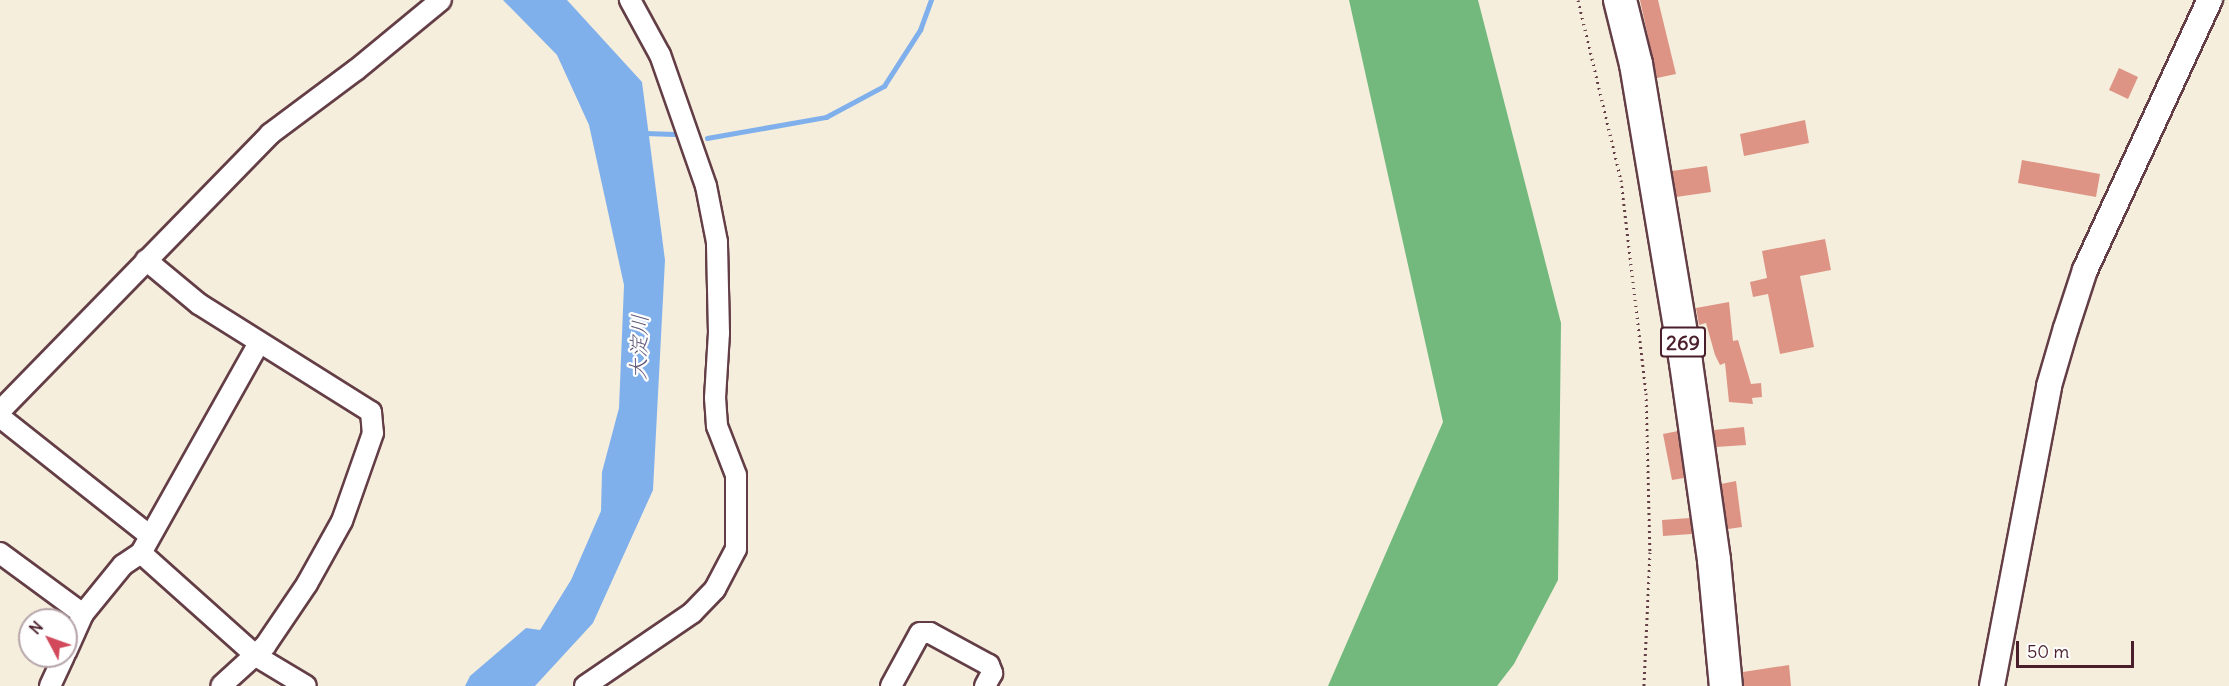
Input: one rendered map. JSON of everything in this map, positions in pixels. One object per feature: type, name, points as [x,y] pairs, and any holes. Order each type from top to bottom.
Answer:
[{"type":"highway","name":"269","points":[[1620,0],[1636,64],[1686,363],[1714,560],[1726,686]]},
{"type":"street","points":[[585,686],[692,613],[715,589],[736,549],[736,475],[717,426],[719,333],[715,231],[706,186],[660,56],[630,0]]},
{"type":"street","points":[[1992,686],[2049,386],[2066,327],[2085,270],[2210,0]]},
{"type":"street","points":[[0,411],[270,134],[356,70],[437,3]]},
{"type":"street","points":[[146,260],[199,304],[371,412],[373,433],[342,522],[307,584],[256,656],[221,686]]},
{"type":"street","points":[[78,625],[83,614],[123,565],[145,544],[228,404],[260,343]]},
{"type":"street","points":[[0,417],[145,544],[256,656],[306,686]]},
{"type":"street","points":[[0,553],[83,614]]},
{"type":"street","points":[[891,686],[920,633],[930,633],[989,665],[992,673],[985,686]]},
{"type":"street","points":[[50,686],[58,668]]},
{"type":"path","points":[[1578,0],[1620,180],[1646,393],[1650,552],[1644,686]]},
{"type":"green space","points":[[1349,0],[1478,0],[1561,323],[1558,580],[1514,664],[1497,686],[1328,686],[1443,422]]},
{"type":"water","name":"大淀川","points":[[503,0],[567,0],[642,82],[665,260],[653,490],[593,623],[535,686],[465,686],[470,676],[526,628],[540,630],[571,580],[601,511],[602,472],[619,408],[624,285],[589,125],[557,55]]},
{"type":"building","points":[[1640,0],[1658,0],[1676,74],[1657,78]]},
{"type":"building","points":[[2119,68],[2138,77],[2128,99],[2109,90]]},
{"type":"building","points":[[1805,120],[1809,143],[1744,156],[1740,134]]},
{"type":"building","points":[[2022,160],[2100,174],[2096,197],[2018,183]]},
{"type":"building","points":[[1707,166],[1711,192],[1676,197],[1672,171]]},
{"type":"building","points":[[1825,239],[1831,270],[1800,276],[1814,347],[1780,354],[1768,294],[1753,297],[1750,282],[1767,278],[1762,251]]},
{"type":"building","points":[[1729,302],[1733,341],[1738,340],[1751,384],[1761,383],[1762,397],[1752,398],[1753,404],[1729,402],[1725,363],[1720,365],[1715,355],[1706,323],[1699,325],[1696,308]]},
{"type":"building","points":[[1744,427],[1746,445],[1716,447],[1714,430]]},
{"type":"building","points":[[1678,431],[1684,478],[1672,480],[1663,434]]},
{"type":"building","points":[[1736,481],[1742,527],[1728,529],[1721,484]]},
{"type":"building","points":[[1690,518],[1692,534],[1663,536],[1662,520]]},
{"type":"building","points":[[1789,665],[1791,686],[1744,686],[1743,672]]},
{"type":"waterway","points":[[707,138],[826,117],[884,86],[920,30],[931,0]]},
{"type":"waterway","points":[[645,133],[674,134]]}]
